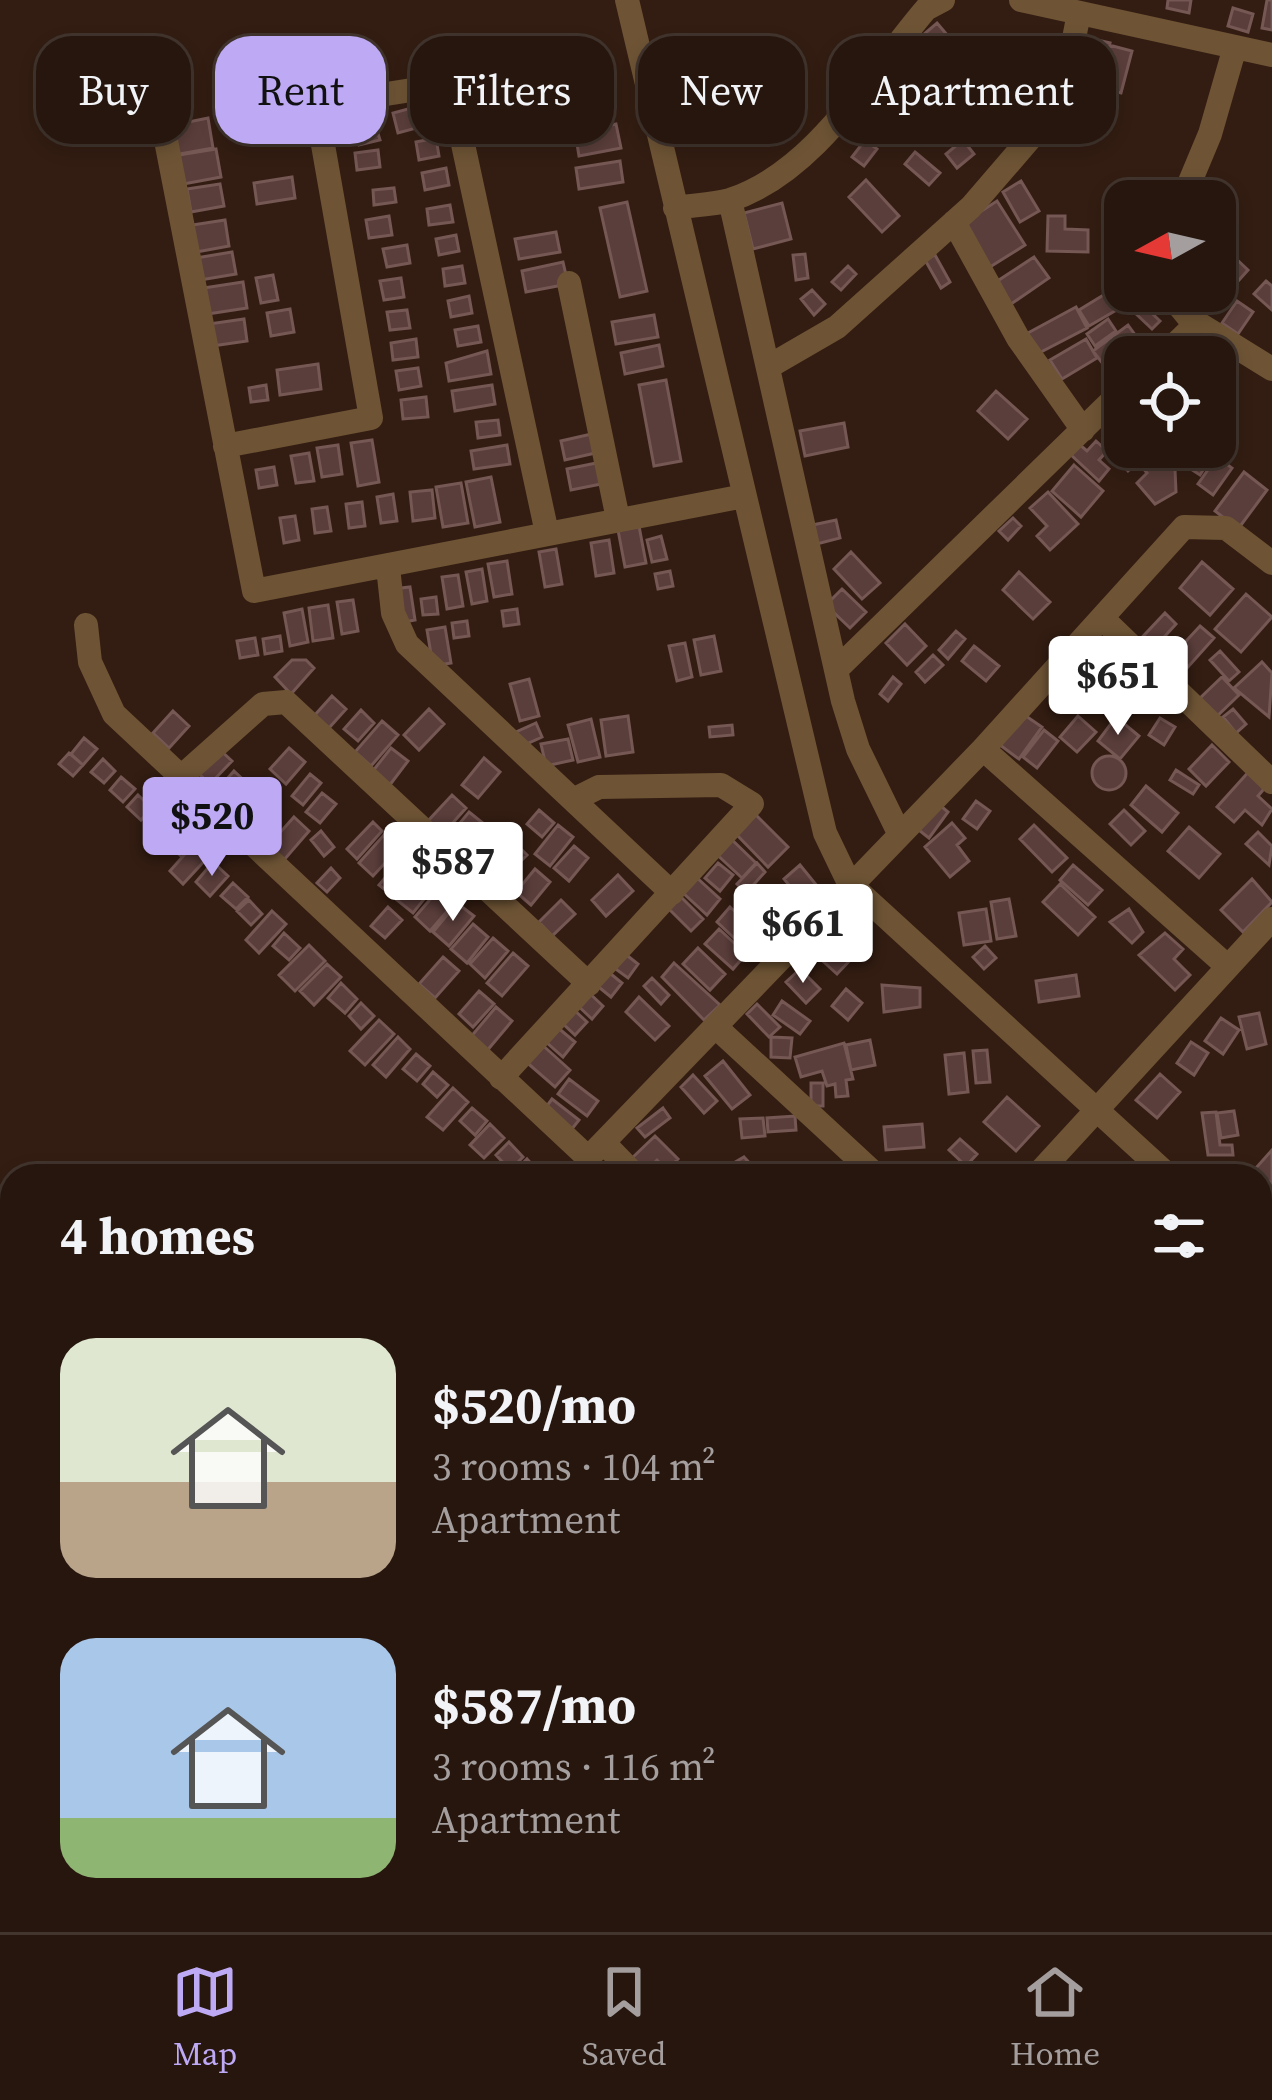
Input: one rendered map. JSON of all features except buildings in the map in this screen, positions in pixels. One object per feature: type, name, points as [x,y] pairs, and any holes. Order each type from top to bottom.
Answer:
[{"type":"street","points":[[627,0],[825,833],[849,883],[1155,1164]]},
{"type":"street","points":[[675,208],[730,200],[784,170],[843,113],[926,9],[943,0]]},
{"type":"street","points":[[1021,0],[1272,55]]},
{"type":"street","points":[[767,367],[837,327],[954,222],[1046,120],[1067,74],[1079,13]]},
{"type":"street","points":[[1190,180],[1210,134],[1235,47]]},
{"type":"street","points":[[225,446],[371,418],[316,105],[450,84],[547,533]]},
{"type":"street","points":[[167,144],[254,591],[744,496]]},
{"type":"street","points":[[730,200],[836,670],[858,749],[899,833]]},
{"type":"street","points":[[954,222],[1018,338],[1083,430]]},
{"type":"street","points":[[569,283],[618,520]]},
{"type":"street","points":[[1185,312],[1272,369]]},
{"type":"street","points":[[1187,336],[1191,319]]},
{"type":"street","points":[[836,670],[1104,409]]},
{"type":"street","points":[[86,625],[90,662],[114,714],[578,1152],[594,1152],[718,1029],[1184,527],[1226,528],[1272,563]]},
{"type":"street","points":[[388,567],[393,613],[407,644],[672,893]]},
{"type":"street","points":[[1102,618],[1272,782]]},
{"type":"street","points":[[181,777],[263,704],[286,702],[589,984]]},
{"type":"street","points":[[982,749],[1227,966]]},
{"type":"street","points":[[501,1078],[752,805],[721,785],[599,787],[573,800]]},
{"type":"street","points":[[1048,1164],[1272,919]]},
{"type":"street","points":[[718,1029],[865,1164]]},
{"type":"street","points":[[604,1143],[624,1164]]}]
